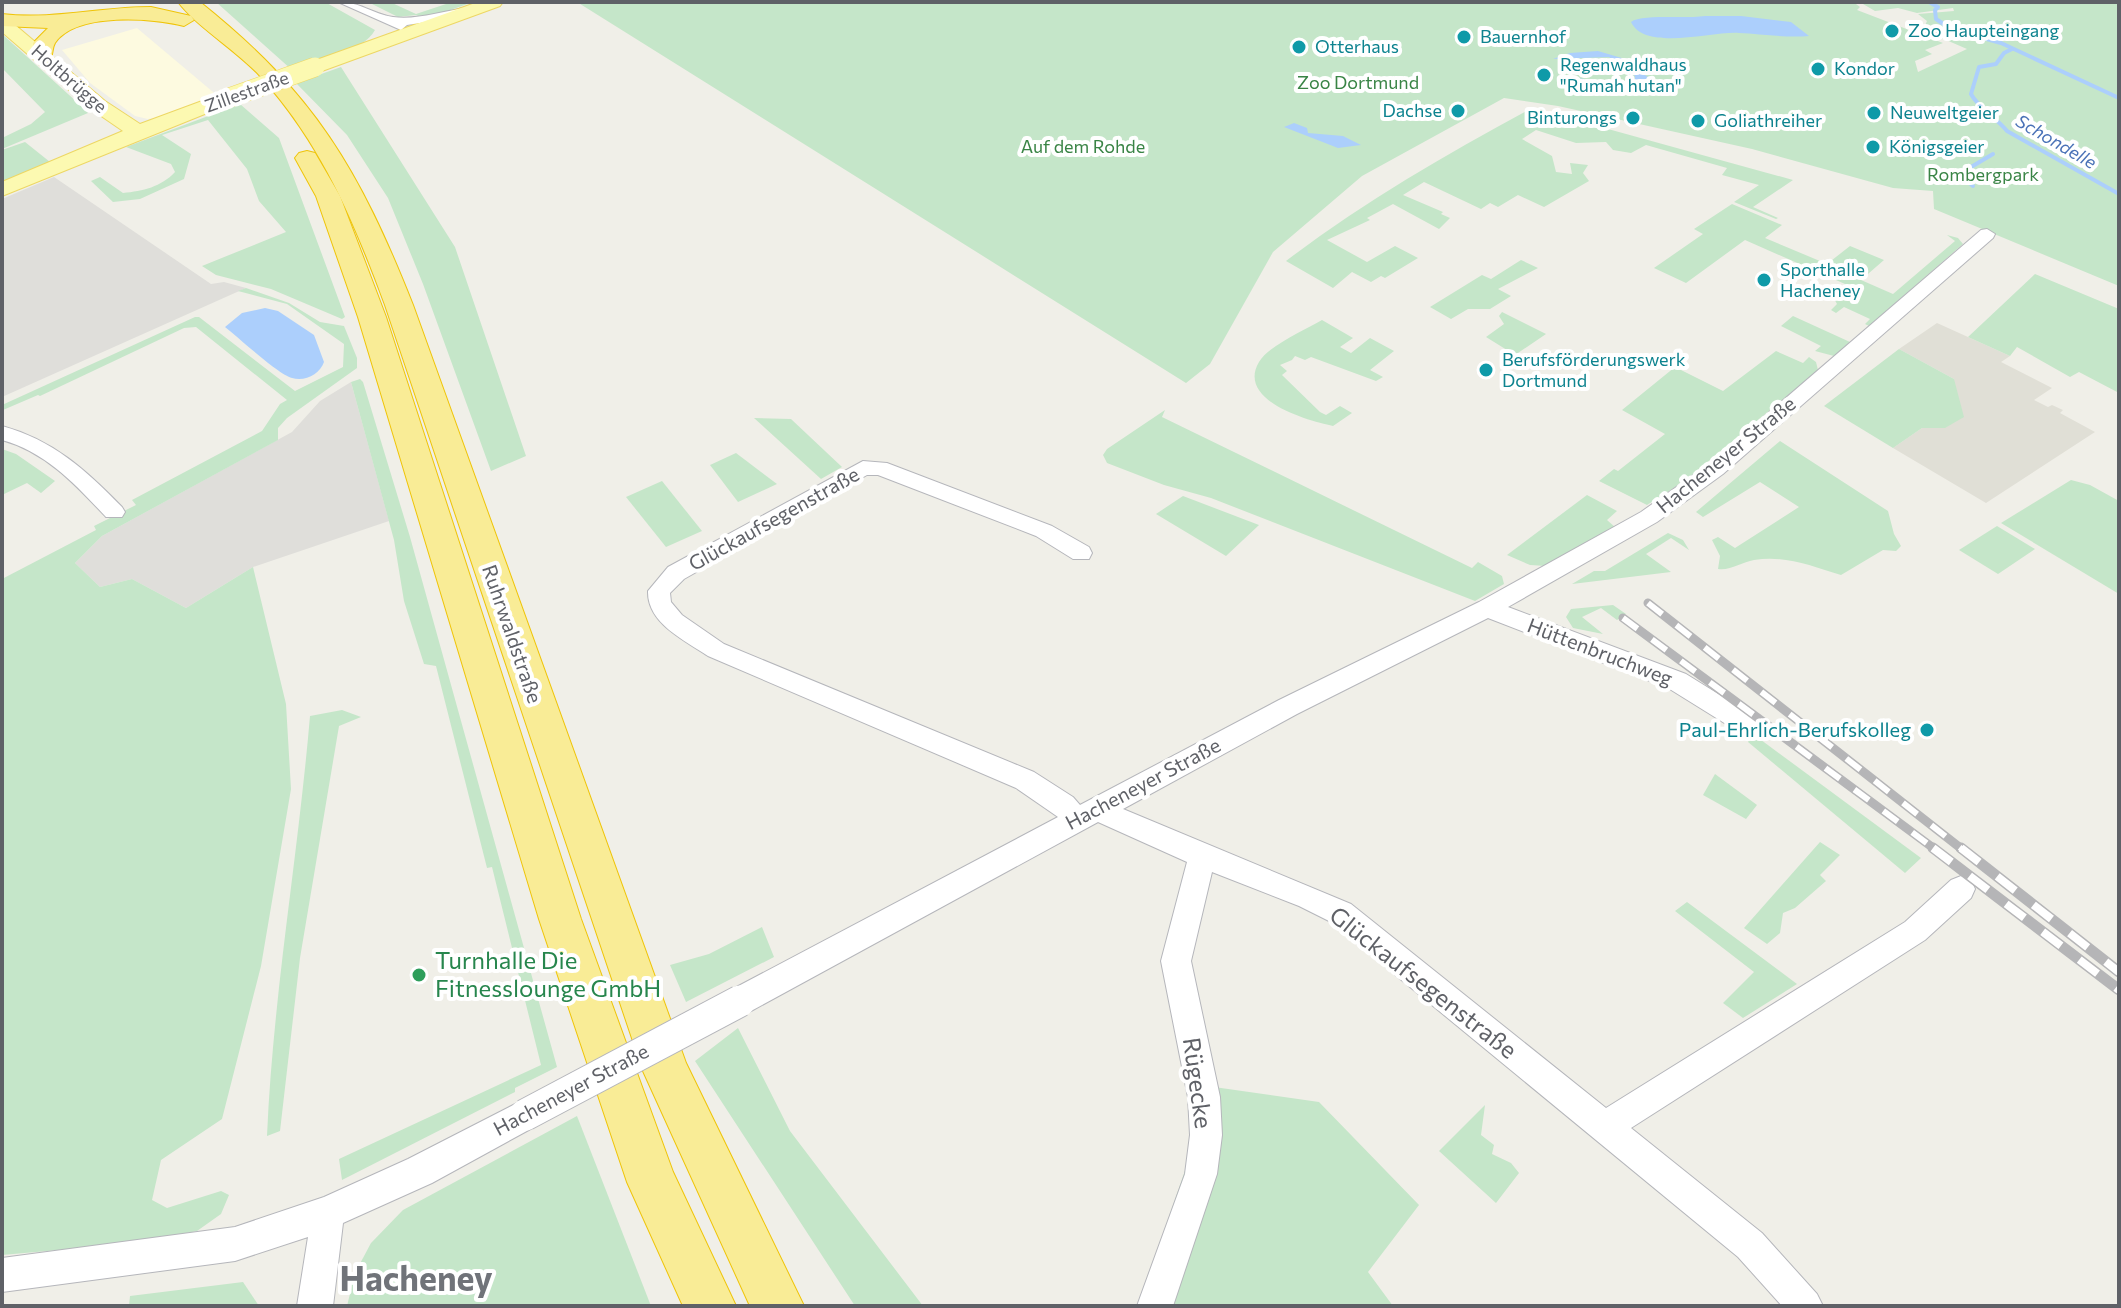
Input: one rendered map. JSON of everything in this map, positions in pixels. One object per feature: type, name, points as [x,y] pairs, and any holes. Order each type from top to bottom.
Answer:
[{"type":"highway","points":[[2,22],[58,26],[117,2]]},
{"type":"highway","points":[[20,37],[93,18],[128,13],[167,15],[186,7]]},
{"type":"highway","name":"Ruhrwaldstraße","points":[[186,7],[278,113],[328,196],[346,240],[560,919],[652,1182],[710,1306]]},
{"type":"highway","name":"Ruhrwaldstraße","points":[[186,7],[252,54],[303,109],[353,190],[375,237],[661,1058],[734,1219],[778,1306]]},
{"type":"highway","points":[[43,56],[43,43],[58,26]]},
{"type":"main road","name":"Zillestraße","points":[[2,190],[138,132],[494,2]]},
{"type":"main road","name":"Holtbrügge","points":[[2,22],[118,120],[138,132]]},
{"type":"main road","points":[[103,146],[116,131],[118,120]]},
{"type":"street","points":[[344,2],[385,23],[391,31],[405,34]]},
{"type":"street","points":[[385,23],[466,12]]},
{"type":"street","points":[[360,50],[377,37],[385,23]]},
{"type":"street","name":"Hacheneyer Straße","points":[[2,1275],[235,1244],[328,1213],[420,1171],[1288,707],[1487,608],[1597,549],[1649,517],[1716,469],[1987,234]]},
{"type":"street","points":[[2,433],[22,437],[55,456],[114,512]]},
{"type":"street","name":"Glückaufsegenstraße","points":[[1081,553],[1044,531],[880,468],[863,468],[676,573],[659,591],[659,605],[674,621],[716,650],[1025,780],[1064,805],[1309,897],[1341,913],[1750,1245],[1805,1306]]},
{"type":"street","name":"Hüttenbruchweg","points":[[1487,608],[1677,681],[1751,727]]},
{"type":"street","name":"Rügecke","points":[[1155,1306],[1201,1174],[1206,1135],[1204,1097],[1176,961],[1202,856]]},
{"type":"street","points":[[1603,1128],[1915,931],[1961,889]]},
{"type":"street","points":[[315,1306],[328,1213]]},
{"type":"shaded area","points":[[137,28],[219,97],[167,116],[148,119],[135,116],[90,83],[62,50]]},
{"type":"shaded area","points":[[54,177],[211,284],[224,282],[246,288],[2,397],[2,199]]},
{"type":"shaded area","points":[[1937,323],[2010,356],[2001,362],[2052,388],[2034,400],[2063,410],[2060,413],[2095,432],[1986,503],[1893,448],[1922,428],[1945,428],[1954,379],[1899,349]]},
{"type":"shaded area","points":[[351,382],[389,521],[253,567],[186,608],[132,579],[100,587],[75,563],[102,536],[292,432],[320,401]]},
{"type":"green space","points":[[216,2],[325,2],[375,30],[369,38],[350,50],[292,70]]},
{"type":"green space","points":[[368,2],[390,2],[416,14],[452,2],[473,2],[425,19],[416,15],[398,17]]},
{"type":"green space","points":[[577,2],[2119,2],[2119,286],[1934,209],[1933,191],[1893,188],[1752,149],[1558,106],[1504,98],[1362,176],[1273,252],[1210,364],[1186,383]],"holes":[[[1856,4],[1863,4],[1875,11],[1898,8],[1917,13],[1953,8],[1954,11],[1918,14],[1927,21],[1923,30],[1967,49],[1918,72],[1915,61],[1932,54],[1925,50],[1943,43],[1857,10],[1860,7]]]},
{"type":"green space","points":[[2,34],[88,113],[2,149],[2,138],[31,124],[45,112],[2,68]]},
{"type":"green space","points":[[341,67],[455,247],[526,456],[491,471],[388,198],[347,135],[296,83]]},
{"type":"green space","points":[[240,104],[279,138],[345,317],[342,319],[271,289],[216,275],[202,266],[286,232],[259,201],[247,169],[208,120],[162,135],[191,154],[184,179],[140,199],[113,202],[91,181],[100,177],[123,193],[158,185],[175,172],[171,164],[126,147]]},
{"type":"green space","points":[[1532,108],[1793,180],[1753,207],[1776,219],[1734,202],[1759,185],[1722,175],[1727,168],[1646,145],[1631,153],[1613,150],[1606,142],[1576,143],[1536,130],[1522,139],[1552,156],[1556,172],[1572,174],[1570,163],[1588,165],[1583,173],[1589,181],[1544,207],[1518,195],[1498,207],[1490,203],[1481,209],[1424,182],[1403,195],[1450,218],[1439,229],[1393,204],[1367,218],[1370,220],[1327,240],[1367,262],[1395,246],[1418,258],[1385,278],[1381,276],[1371,282],[1352,272],[1333,288],[1286,261],[1406,180]]},
{"type":"green space","points":[[25,142],[50,162],[2,182],[2,150]]},
{"type":"green space","points":[[1732,204],[1782,225],[1765,238],[1827,264],[1850,246],[1884,260],[1861,280],[1893,294],[1955,241],[1947,235],[1958,238],[1963,244],[1869,326],[1865,324],[1870,319],[1844,307],[1836,313],[1831,310],[1837,304],[1832,295],[1845,284],[1745,240],[1686,283],[1654,268],[1703,234],[1694,229]]},
{"type":"green space","points":[[1521,260],[1538,268],[1498,289],[1511,296],[1490,309],[1468,309],[1451,319],[1430,307],[1482,275],[1491,279]]},
{"type":"green space","points":[[2035,274],[2119,309],[2119,393],[2079,372],[2070,377],[2017,347],[2010,356],[1968,337]]},
{"type":"green space","points":[[246,288],[289,303],[320,322],[344,326],[357,358],[357,368],[287,418],[278,428],[278,440],[102,536],[75,563],[100,587],[132,579],[186,608],[253,567],[286,704],[291,789],[261,966],[222,1119],[161,1160],[152,1200],[167,1208],[221,1191],[229,1195],[221,1214],[197,1231],[137,1243],[2,1255],[2,579],[96,530],[94,526],[136,505],[132,500],[262,431],[280,404],[287,400],[196,327],[184,328],[40,396],[3,410],[2,418],[2,405],[195,317],[295,391],[343,367],[344,344],[287,304],[238,291]]},
{"type":"green space","points":[[1502,312],[1546,334],[1515,355],[1486,337],[1504,324],[1499,316]]},
{"type":"green space","points":[[1793,316],[1850,342],[1834,356],[1815,351],[1821,346],[1781,326]]},
{"type":"green space","points":[[1322,320],[1353,338],[1340,347],[1351,353],[1370,338],[1394,351],[1370,370],[1383,377],[1376,381],[1311,357],[1305,360],[1295,356],[1280,365],[1287,371],[1282,375],[1320,412],[1326,415],[1340,406],[1352,413],[1333,426],[1278,407],[1257,388],[1255,376],[1259,362],[1270,350]]},
{"type":"green space","points":[[1899,349],[1954,379],[1964,417],[1945,428],[1922,428],[1893,448],[1824,406]]},
{"type":"green space","points":[[1776,351],[1803,363],[1809,357],[1816,362],[1818,370],[1685,481],[1647,505],[1599,481],[1614,469],[1618,471],[1665,434],[1622,410],[1675,367],[1723,391]]},
{"type":"green space","points":[[360,379],[410,537],[557,1067],[515,1088],[515,1092],[342,1180],[339,1159],[541,1065],[492,867],[487,868],[436,666],[424,664],[404,601],[394,540],[351,382]]},
{"type":"green space","points":[[1165,410],[1162,417],[1472,568],[1478,562],[1502,576],[1504,584],[1475,601],[1211,498],[1164,485],[1107,463],[1103,455],[1107,449]]},
{"type":"green space","points":[[754,418],[791,419],[842,467],[821,479]]},
{"type":"green space","points":[[1780,441],[1888,511],[1901,546],[1896,551],[1883,550],[1841,575],[1776,559],[1754,560],[1718,569],[1720,556],[1712,540],[1718,537],[1735,548],[1799,507],[1760,482],[1703,517],[1696,512]]},
{"type":"green space","points":[[2,449],[16,454],[55,481],[41,493],[27,483],[2,495]]},
{"type":"green space","points":[[736,453],[777,484],[738,502],[710,465]]},
{"type":"green space","points":[[2071,480],[2090,485],[2119,501],[2119,594],[2001,523]]},
{"type":"green space","points":[[662,481],[702,531],[666,547],[626,497]]},
{"type":"green space","points":[[1587,495],[1617,511],[1607,520],[1616,528],[1546,566],[1530,565],[1507,555]]},
{"type":"green space","points":[[1183,496],[1259,525],[1226,556],[1156,514]]},
{"type":"green space","points":[[1997,526],[2035,549],[1998,574],[1959,550]]},
{"type":"green space","points":[[1668,533],[1683,540],[1689,550],[1671,538],[1646,554],[1671,572],[1572,584],[1594,571],[1605,571]]},
{"type":"green space","points":[[1613,605],[1626,614],[1617,620],[1601,608],[1582,617],[1603,634],[1573,628],[1566,617],[1571,609]]},
{"type":"green space","points":[[342,710],[361,717],[339,726],[300,958],[280,1131],[267,1136],[280,978],[310,716]]},
{"type":"green space","points":[[1753,734],[1921,858],[1905,873],[1748,742]]},
{"type":"green space","points":[[1715,774],[1757,805],[1746,819],[1703,795]]},
{"type":"green space","points":[[1820,842],[1840,855],[1820,875],[1826,881],[1795,908],[1783,913],[1780,933],[1767,944],[1744,928]]},
{"type":"green space","points":[[1687,902],[1797,984],[1743,1018],[1723,1003],[1754,972],[1675,911]]},
{"type":"green space","points":[[762,927],[774,957],[686,1002],[670,965],[709,954]]},
{"type":"green space","points":[[738,1028],[790,1131],[923,1306],[855,1306],[695,1061]]},
{"type":"green space","points":[[1214,1087],[1319,1102],[1419,1205],[1368,1272],[1393,1306],[1138,1306]]},
{"type":"green space","points":[[1485,1105],[1481,1135],[1494,1145],[1492,1154],[1511,1163],[1519,1173],[1496,1203],[1439,1151]]},
{"type":"green space","points":[[577,1116],[651,1306],[347,1306],[355,1273],[371,1243],[403,1210]]},
{"type":"green space","points":[[243,1282],[259,1306],[129,1306],[130,1296]]},
{"type":"water","points":[[1741,16],[1791,22],[1809,36],[1727,33],[1664,38],[1639,31],[1631,22],[1645,18]]},
{"type":"water","points":[[1598,51],[1625,59],[1629,66],[1648,77],[1647,87],[1641,92],[1632,93],[1571,82],[1577,78],[1634,86],[1635,76],[1609,57],[1553,59],[1570,53]]},
{"type":"water","points":[[1294,123],[1307,128],[1308,133],[1343,136],[1361,145],[1338,148],[1284,127]]},
{"type":"water","points":[[265,308],[278,311],[314,335],[324,362],[316,373],[302,379],[286,375],[225,327],[242,313]]},
{"type":"waterway","points":[[1929,2],[1938,7],[1935,10],[1936,19],[1951,29],[2001,43],[2119,98]]},
{"type":"waterway","name":"Schondelle","points":[[2012,49],[2004,53],[1996,64],[1979,67],[1971,94],[1974,99],[2007,131],[2119,194]]},
{"type":"waterway","points":[[1973,186],[1964,178],[1966,170],[1993,154]]},
{"type":"railway","points":[[1648,603],[1963,850]]},
{"type":"railway","points":[[1623,618],[1936,850]]},
{"type":"railway","points":[[1933,848],[2119,990]]},
{"type":"railway","points":[[1961,848],[2119,972]]},
{"type":"place","name":"Zoo Haupteingang","points":[[1892,31]]},
{"type":"place","name":"Bauernhof","points":[[1464,37]]},
{"type":"place","name":"Otterhaus","points":[[1299,47]]},
{"type":"place","name":"Kondor","points":[[1818,69]]},
{"type":"place","name":"Regenwaldhaus \"Rumah hutan\"","points":[[1544,75]]},
{"type":"place","name":"Dachse","points":[[1458,111]]},
{"type":"place","name":"Neuweltgeier","points":[[1874,113]]},
{"type":"place","name":"Binturongs","points":[[1633,118]]},
{"type":"place","name":"Goliathreiher","points":[[1698,121]]},
{"type":"place","name":"Königsgeier","points":[[1873,147]]},
{"type":"place","name":"Sporthalle Hacheney","points":[[1764,280]]},
{"type":"place","name":"Berufsförderungswerk Dortmund","points":[[1486,370]]},
{"type":"place","name":"Paul-Ehrlich-Berufskolleg","points":[[1927,730]]},
{"type":"place","name":"Turnhalle Die Fitnesslounge GmbH","points":[[419,975]]},
{"type":"district","name":"Hacheney","points":[[416,1279]]},
{"type":"park label","name":"Zoo Dortmund","points":[[1358,83]]},
{"type":"park label","name":"Auf dem Rohde","points":[[1083,147]]},
{"type":"park label","name":"Rombergpark","points":[[1983,175]]}]
